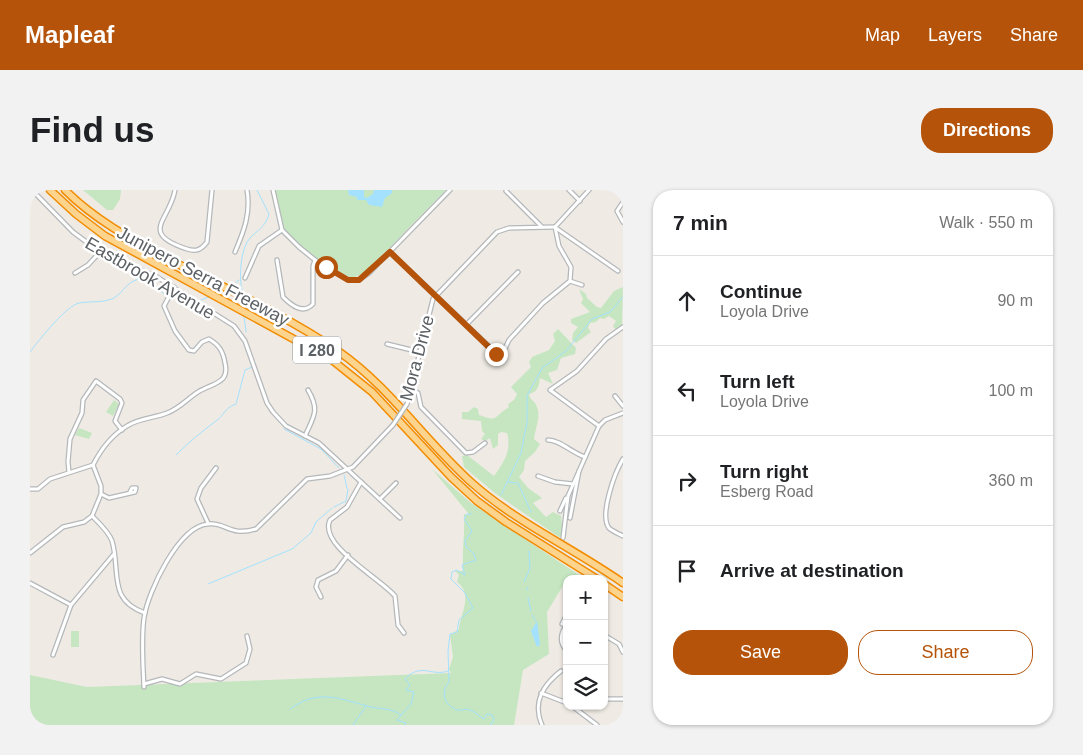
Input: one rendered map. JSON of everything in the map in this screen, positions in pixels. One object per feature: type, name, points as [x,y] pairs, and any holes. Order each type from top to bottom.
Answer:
[{"type":"highway","name":"Junipero Serra Freeway","points":[[50,190],[76,214],[105,236],[332,360],[372,392],[465,490],[506,522],[590,575]]},
{"type":"highway","name":"Junipero Serra Freeway","points":[[65,190],[96,217],[118,232],[308,333],[345,356],[379,384],[472,482],[497,503],[560,540],[567,547],[623,582]]},
{"type":"highway","points":[[608,587],[623,597]]},
{"type":"street","name":"Eastbrook Avenue","points":[[32,190],[73,232],[100,252],[133,265],[174,288],[234,326],[245,341],[267,402],[286,426],[319,443],[347,470],[381,498],[400,518]]},
{"type":"street","points":[[174,190],[160,224],[161,233],[168,242],[194,251],[201,248],[207,242],[212,190]]},
{"type":"street","points":[[235,252],[247,222],[249,201],[247,190]]},
{"type":"street","points":[[273,190],[282,230],[314,260],[343,277],[356,281],[365,277],[450,190]]},
{"type":"street","points":[[569,190],[580,201]]},
{"type":"street","points":[[556,227],[588,190]]},
{"type":"street","points":[[506,191],[543,227]]},
{"type":"street","points":[[623,202],[617,211],[623,222]]},
{"type":"street","points":[[390,252],[496,354],[503,355],[509,340],[544,303],[570,281],[571,267],[559,246],[556,227]]},
{"type":"street","points":[[556,227],[618,271]]},
{"type":"street","name":"Mora Drive","points":[[208,524],[230,531],[247,532],[256,529],[308,479],[330,476],[347,470],[363,457],[393,425],[407,404],[433,298],[497,232],[509,228],[556,227]]},
{"type":"street","points":[[245,278],[259,246],[282,230]]},
{"type":"street","points":[[75,273],[88,265],[100,252]]},
{"type":"street","points":[[277,260],[283,297],[296,308],[303,309],[313,304],[312,266],[314,260]]},
{"type":"street","points":[[466,325],[518,272]]},
{"type":"street","points":[[570,281],[582,285]]},
{"type":"street","points":[[30,489],[38,489],[50,479],[93,465],[105,444],[130,424],[150,419],[182,406],[199,391],[215,385],[224,379],[227,371],[225,360],[222,350],[216,343],[209,339],[202,342],[194,352],[189,350],[170,322],[164,306],[174,288]]},
{"type":"street","points":[[599,426],[550,390],[577,371],[606,339],[623,327]]},
{"type":"street","points":[[387,344],[420,352]]},
{"type":"street","points":[[69,472],[70,438],[82,413],[84,400],[96,381],[120,399],[122,403],[115,419],[122,430]]},
{"type":"street","points":[[306,436],[315,413],[315,402],[308,390]]},
{"type":"street","points":[[411,390],[418,393],[421,407],[466,453],[473,452],[485,443]]},
{"type":"street","points":[[616,396],[623,406]]},
{"type":"street","points":[[560,511],[599,426],[605,420],[623,413]]},
{"type":"street","points":[[548,440],[555,441],[568,450],[585,457]]},
{"type":"street","points":[[623,459],[614,479],[606,512],[606,521],[610,528],[623,536]]},
{"type":"street","points":[[30,553],[63,527],[84,522],[92,516],[101,494],[101,486],[93,465]]},
{"type":"street","points":[[216,468],[201,488],[197,499],[208,518],[208,524],[194,528],[172,553],[160,575],[145,613],[144,685],[162,679],[180,684],[196,674],[221,679],[246,663],[250,649],[248,636]]},
{"type":"street","points":[[570,518],[579,471]]},
{"type":"street","points":[[538,476],[555,482],[573,484]]},
{"type":"street","points":[[361,482],[347,507],[328,523],[330,538],[395,596],[398,624],[404,633]]},
{"type":"street","points":[[381,498],[396,483]]},
{"type":"street","points":[[101,494],[110,498],[130,492]]},
{"type":"street","points":[[560,540],[568,496]]},
{"type":"street","points":[[92,516],[112,539],[118,589],[122,598],[132,608],[145,613]]},
{"type":"street","points":[[53,655],[71,605],[114,554]]},
{"type":"street","points":[[321,596],[316,587],[317,582],[324,576],[336,571],[348,555]]},
{"type":"street","points":[[30,583],[71,605]]},
{"type":"street","points":[[562,624],[564,620]]},
{"type":"street","points":[[563,633],[561,637],[563,646]]},
{"type":"street","points":[[608,637],[619,644],[623,652]]},
{"type":"street","points":[[542,725],[539,717],[541,693],[546,683],[561,671]]},
{"type":"street","points":[[541,693],[563,701]]},
{"type":"street","points":[[608,699],[623,699]]},
{"type":"street","points":[[577,710],[597,725]]},
{"type":"green space","points":[[83,190],[121,190],[120,199],[113,210],[107,210]]},
{"type":"green space","points":[[275,190],[446,190],[365,273],[352,278],[323,263],[293,241],[282,224]]},
{"type":"green space","points":[[623,287],[622,325],[616,330],[613,326],[616,321],[609,316],[604,319],[600,318],[596,322],[590,323],[588,328],[591,332],[576,343],[572,340],[573,333],[578,327],[571,323],[571,319],[590,312],[581,303],[583,299],[579,289],[597,307],[601,308],[614,291]]},
{"type":"green space","points":[[558,329],[576,348],[575,354],[561,358],[557,370],[548,373],[553,384],[540,378],[537,388],[529,394],[538,409],[534,439],[540,444],[535,452],[525,461],[524,470],[519,477],[528,488],[542,498],[533,503],[546,517],[553,512],[561,516],[563,535],[559,537],[496,494],[464,467],[462,456],[467,455],[494,476],[504,461],[508,450],[507,433],[501,432],[498,434],[498,445],[493,449],[490,438],[485,441],[481,439],[485,434],[482,431],[481,421],[462,419],[462,412],[468,412],[474,407],[478,409],[479,415],[495,418],[509,407],[508,404],[514,400],[517,394],[511,387],[531,367],[529,362],[532,357],[549,350],[555,341],[553,334]]},
{"type":"green space","points":[[114,400],[119,404],[113,416],[106,412]]},
{"type":"green space","points":[[79,428],[92,433],[89,439],[75,435]]},
{"type":"green space","points":[[432,469],[471,503],[579,575],[563,575],[563,586],[547,612],[549,654],[523,670],[514,725],[30,725],[30,675],[87,687],[451,673],[449,669],[453,657],[450,635],[459,629],[465,605],[465,593],[457,582],[459,575],[455,571],[463,571],[464,514],[467,515],[468,513]]},
{"type":"green space","points":[[71,631],[79,631],[79,647],[71,647]]},
{"type":"water","points":[[348,190],[364,190],[364,197],[367,198],[373,194],[374,190],[392,190],[392,193],[385,198],[382,207],[369,205],[366,200],[357,200],[357,197],[349,195]]},
{"type":"water","points":[[537,621],[540,645],[537,647],[531,631]]},
{"type":"waterway","points":[[242,291],[241,271],[244,249],[250,238],[264,225],[269,214],[257,190]]},
{"type":"waterway","points":[[30,352],[60,317],[74,305],[110,300],[133,281],[142,279],[152,283],[167,296]]},
{"type":"waterway","points":[[232,286],[239,280]]},
{"type":"waterway","points":[[171,297],[194,303]]},
{"type":"waterway","points":[[199,301],[208,297]]},
{"type":"waterway","points":[[501,495],[521,453],[527,422],[527,396],[542,368],[566,351],[592,319],[610,312],[623,297]]},
{"type":"waterway","points":[[244,316],[246,332]]},
{"type":"waterway","points":[[176,455],[236,404],[245,370],[252,367]]},
{"type":"waterway","points":[[284,429],[321,449],[339,468]]},
{"type":"waterway","points":[[344,475],[347,488]]},
{"type":"waterway","points":[[508,482],[518,483],[531,512]]},
{"type":"waterway","points":[[334,507],[346,501],[348,489]]},
{"type":"waterway","points":[[208,584],[292,549],[311,533],[316,522],[332,508]]},
{"type":"waterway","points":[[471,514],[467,514],[464,519],[472,531],[465,541],[466,547],[474,554],[476,560],[462,565],[465,575],[457,570],[452,572],[451,579],[465,593],[473,608],[459,620],[457,632],[450,634],[448,651],[449,682],[444,694],[447,702],[453,708],[470,710],[484,719],[487,714],[492,715],[494,719],[491,725]]},
{"type":"waterway","points":[[524,582],[530,568],[529,551]]},
{"type":"waterway","points":[[528,598],[531,611]]},
{"type":"waterway","points":[[532,615],[536,621]]},
{"type":"waterway","points":[[405,725],[406,723],[397,720],[411,704],[414,692],[406,690],[410,685],[405,679],[416,671],[448,671]]},
{"type":"waterway","points":[[290,709],[309,699],[328,697],[389,710],[401,715]]},
{"type":"waterway","points":[[353,725],[366,706]]},
{"type":"route","points":[[326,267],[348,280],[359,280],[365,277],[390,252],[496,354]]}]
